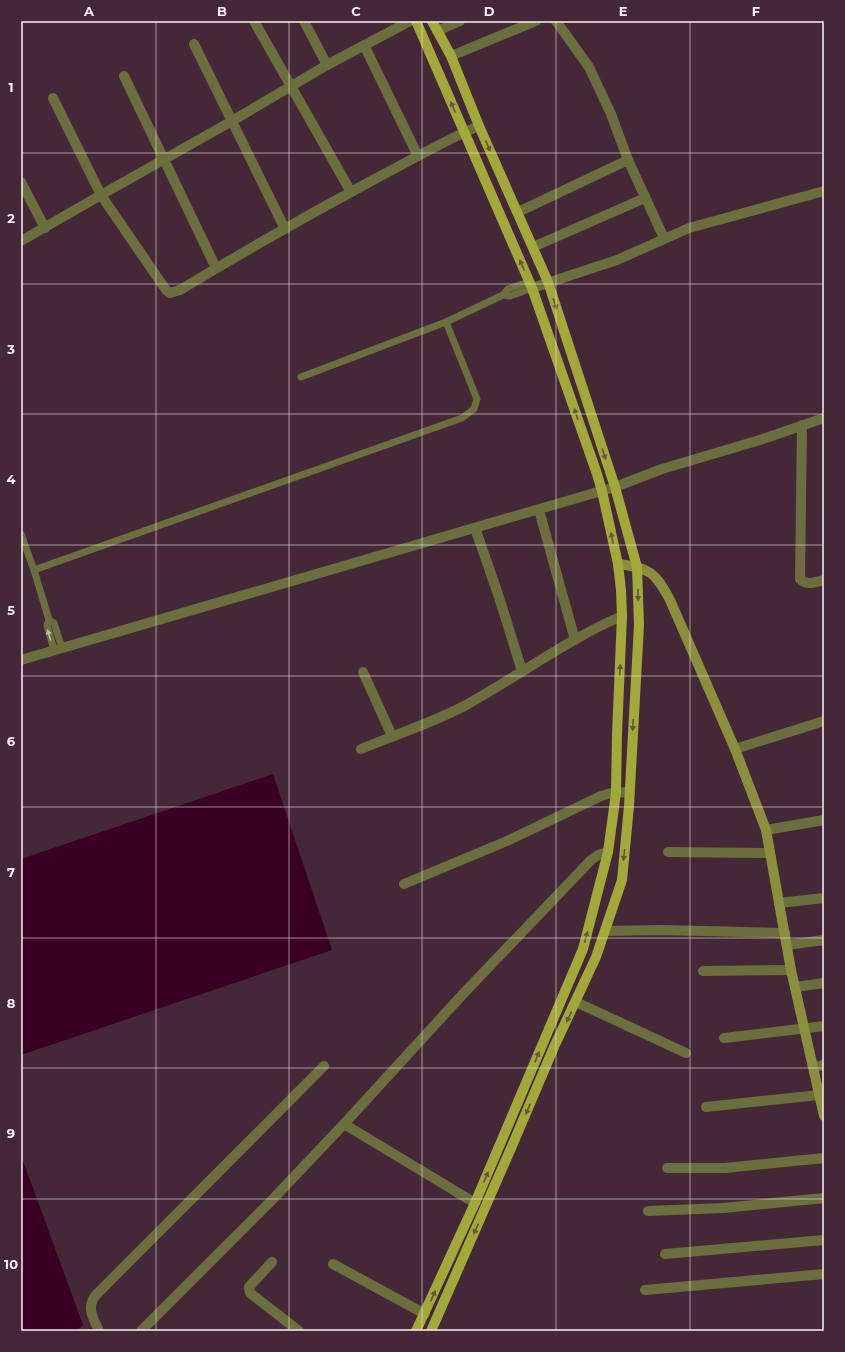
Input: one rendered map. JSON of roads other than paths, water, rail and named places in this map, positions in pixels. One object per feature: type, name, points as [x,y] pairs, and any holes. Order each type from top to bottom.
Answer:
[{"type":"main road","points":[[416,21],[531,285],[602,491],[618,564],[622,616],[616,734],[616,793],[608,852],[583,949],[475,1203],[416,1331]]},
{"type":"main road","points":[[431,1331],[554,1048],[596,957],[622,880],[630,792],[639,625],[636,567],[615,487],[548,282],[479,126],[451,56],[432,21]]},
{"type":"main road","points":[[581,430],[595,426]]},
{"type":"main road","points":[[618,564],[636,567],[651,573],[661,582],[735,749],[766,830],[791,970],[804,1028],[819,1066],[819,1095],[824,1114]]},
{"type":"main road","points":[[501,1141],[512,1146]]},
{"type":"street","points":[[254,21],[351,192]]},
{"type":"street","points":[[304,21],[327,65]]},
{"type":"street","points":[[21,241],[327,65],[410,21]]},
{"type":"street","points":[[437,31],[460,21]]},
{"type":"street","points":[[451,56],[536,21]]},
{"type":"street","points":[[556,21],[589,67],[611,114],[628,160],[664,238]]},
{"type":"street","points":[[194,44],[285,229]]},
{"type":"street","points":[[364,45],[418,156]]},
{"type":"street","points":[[124,76],[216,268]]},
{"type":"street","points":[[53,98],[101,195],[166,290],[170,293],[180,290],[351,192],[464,132],[479,126]]},
{"type":"street","points":[[518,212],[628,160]]},
{"type":"street","points":[[21,182],[45,228]]},
{"type":"street","points":[[531,285],[548,282],[617,260],[689,228],[824,191]]},
{"type":"street","points":[[533,247],[645,198]]},
{"type":"street","points":[[21,660],[539,510],[615,487],[662,469],[756,441],[824,418]]},
{"type":"street","points":[[802,425],[800,580],[807,583],[824,580]]},
{"type":"street","points":[[539,510],[575,640]]},
{"type":"street","points":[[475,528],[498,594],[522,671]]},
{"type":"street","points":[[361,749],[447,714],[599,626],[622,616]]},
{"type":"street","points":[[363,672],[392,736]]},
{"type":"street","points":[[735,749],[824,721]]},
{"type":"street","points":[[404,884],[507,841],[601,796],[630,792]]},
{"type":"street","points":[[766,830],[824,820]]},
{"type":"street","points":[[141,1331],[344,1124],[463,994],[591,860],[598,855],[608,852]]},
{"type":"street","points":[[668,852],[770,853]]},
{"type":"street","points":[[779,903],[824,898]]},
{"type":"street","points":[[605,931],[662,930],[785,933]]},
{"type":"street","points":[[787,945],[824,940]]},
{"type":"street","points":[[703,971],[791,970]]},
{"type":"street","points":[[795,987],[824,983]]},
{"type":"street","points":[[576,1002],[686,1052]]},
{"type":"street","points":[[724,1038],[824,1026]]},
{"type":"street","points":[[99,1331],[90,1312],[92,1299],[324,1066]]},
{"type":"street","points":[[706,1107],[819,1095]]},
{"type":"street","points":[[344,1124],[475,1203]]},
{"type":"street","points":[[667,1168],[725,1168],[824,1158]]},
{"type":"street","points":[[648,1211],[730,1208],[824,1198]]},
{"type":"street","points":[[665,1254],[824,1240]]},
{"type":"street","points":[[272,1262],[249,1287],[250,1293],[299,1331]]},
{"type":"street","points":[[333,1264],[425,1314]]},
{"type":"street","points":[[645,1290],[824,1274]]},
{"type":"lane","points":[[301,377],[446,322],[503,295],[510,296],[531,285]]},
{"type":"lane","points":[[34,570],[462,418],[474,409],[477,399],[446,322]]},
{"type":"lane","points":[[21,534],[34,570],[49,620],[47,625],[58,649]]}]
